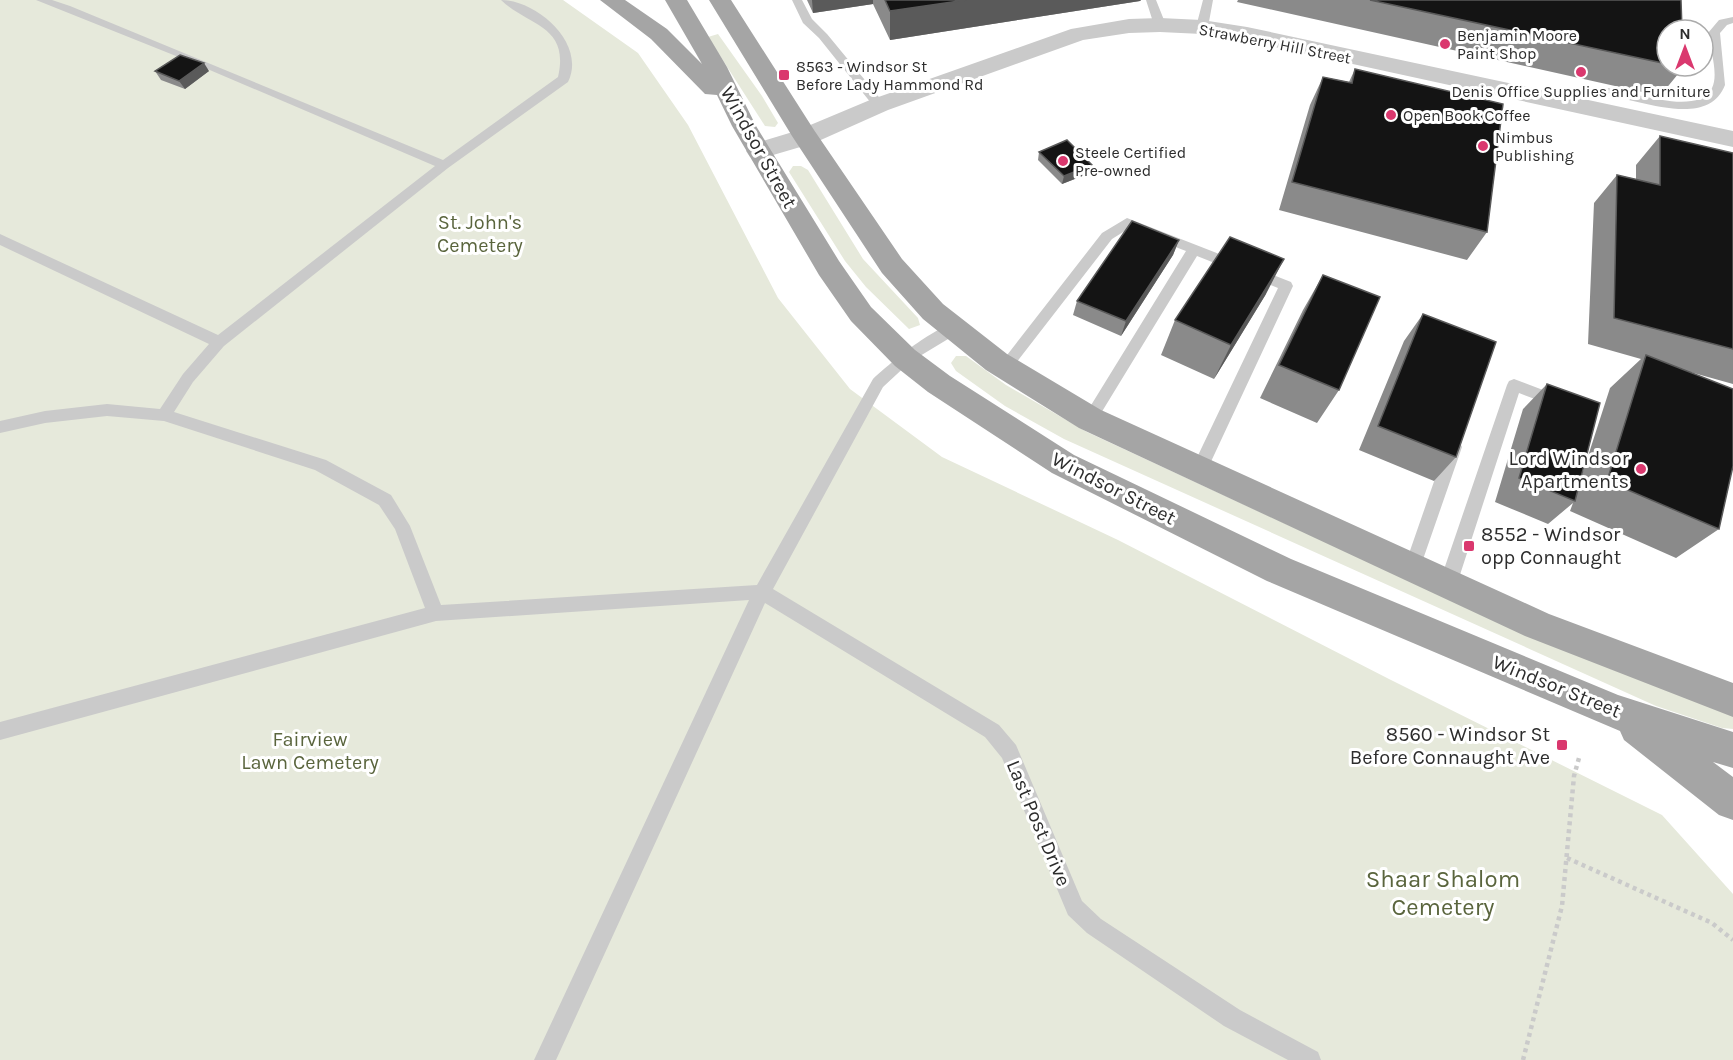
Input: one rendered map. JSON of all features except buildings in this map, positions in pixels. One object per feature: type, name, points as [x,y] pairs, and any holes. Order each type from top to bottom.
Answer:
[{"type":"main road","points":[[611,0],[659,34],[698,72],[752,139]]},
{"type":"main road","name":"Windsor Street","points":[[676,0],[715,67],[752,139],[830,268],[861,314],[905,358],[939,384],[1063,464],[1279,570],[1616,712],[1733,750]]},
{"type":"main road","name":"Windsor Street","points":[[720,0],[805,137],[882,254],[914,292],[953,329],[1031,387],[1090,419],[1537,625],[1733,700]]},
{"type":"main road","points":[[1616,712],[1733,801]]},
{"type":"street","name":"Strawberry Hill Street","points":[[752,139],[805,137],[879,105],[1079,34],[1129,26],[1160,25],[1202,27],[1247,34],[1733,139]]},
{"type":"lane","points":[[41,0],[184,56],[444,165]]},
{"type":"lane","points":[[164,415],[188,378],[219,342],[444,165],[564,79],[567,58],[556,35],[535,15],[506,0]]},
{"type":"lane","points":[[796,0],[807,21],[823,36],[879,105]]},
{"type":"lane","points":[[1151,0],[1160,25]]},
{"type":"lane","points":[[1202,27],[1208,0]]},
{"type":"lane","points":[[1583,107],[1583,95],[1592,91],[1608,91],[1668,105],[1687,106],[1703,102],[1715,94],[1719,85],[1714,33],[1723,22],[1733,20]]},
{"type":"lane","points":[[1004,368],[1107,236],[1127,223],[1286,286],[1200,468]]},
{"type":"lane","points":[[0,239],[219,342]]},
{"type":"lane","points":[[1090,419],[1194,249]]},
{"type":"lane","points":[[545,1060],[762,592],[878,383],[905,358],[953,329]]},
{"type":"lane","points":[[1448,584],[1514,386],[1571,406]]},
{"type":"lane","points":[[0,427],[45,417],[107,410],[164,415],[320,465],[386,500],[402,526],[436,613]]},
{"type":"lane","points":[[1412,568],[1459,432]]},
{"type":"lane","points":[[0,731],[436,613],[762,592]]},
{"type":"lane","name":"Last Post Drive","points":[[762,592],[992,731],[1009,753],[1075,908],[1094,926],[1232,1018],[1310,1060]]},
{"type":"path","points":[[1522,1060],[1562,906],[1574,776],[1579,758]]},
{"type":"path","points":[[1567,858],[1712,923],[1733,940]]},
{"type":"green space","points":[[0,0],[563,0],[638,53],[688,125],[778,298],[850,389],[942,457],[1118,540],[1662,815],[1733,894],[1733,1060],[0,1060]]},
{"type":"green space","points":[[718,34],[762,96],[778,123],[775,127],[765,126],[708,37]]},
{"type":"green space","points":[[793,166],[801,166],[808,170],[863,259],[918,318],[920,325],[909,329],[866,287],[845,261],[789,172]]},
{"type":"green space","points":[[956,356],[966,356],[1006,385],[1087,432],[1286,524],[1733,715],[1733,729],[1722,728],[1656,706],[1064,439],[1005,406],[956,371],[951,363]]},
{"type":"place","name":"Benjamin Moore Paint Shop","points":[[1445,44]]},
{"type":"place","name":"Denis Office Supplies and Furniture","points":[[1581,72]]},
{"type":"place","name":"8563 - Windsor St Before Lady Hammond Rd","points":[[784,75]]},
{"type":"place","name":"Open Book Coffee","points":[[1391,115]]},
{"type":"place","name":"Nimbus Publishing","points":[[1483,146]]},
{"type":"place","name":"Steele Certified Pre-owned","points":[[1063,161]]},
{"type":"place","name":"Lord Windsor Apartments","points":[[1641,469]]},
{"type":"place","name":"8552 - Windsor opp Connaught","points":[[1469,546]]},
{"type":"place","name":"8560 - Windsor St Before Connaught Ave","points":[[1562,745]]},
{"type":"park label","name":"St. John's Cemetery","points":[[480,234]]},
{"type":"park label","name":"Fairview Lawn Cemetery","points":[[310,750]]},
{"type":"park label","name":"Shaar Shalom Cemetery","points":[[1443,893]]}]
